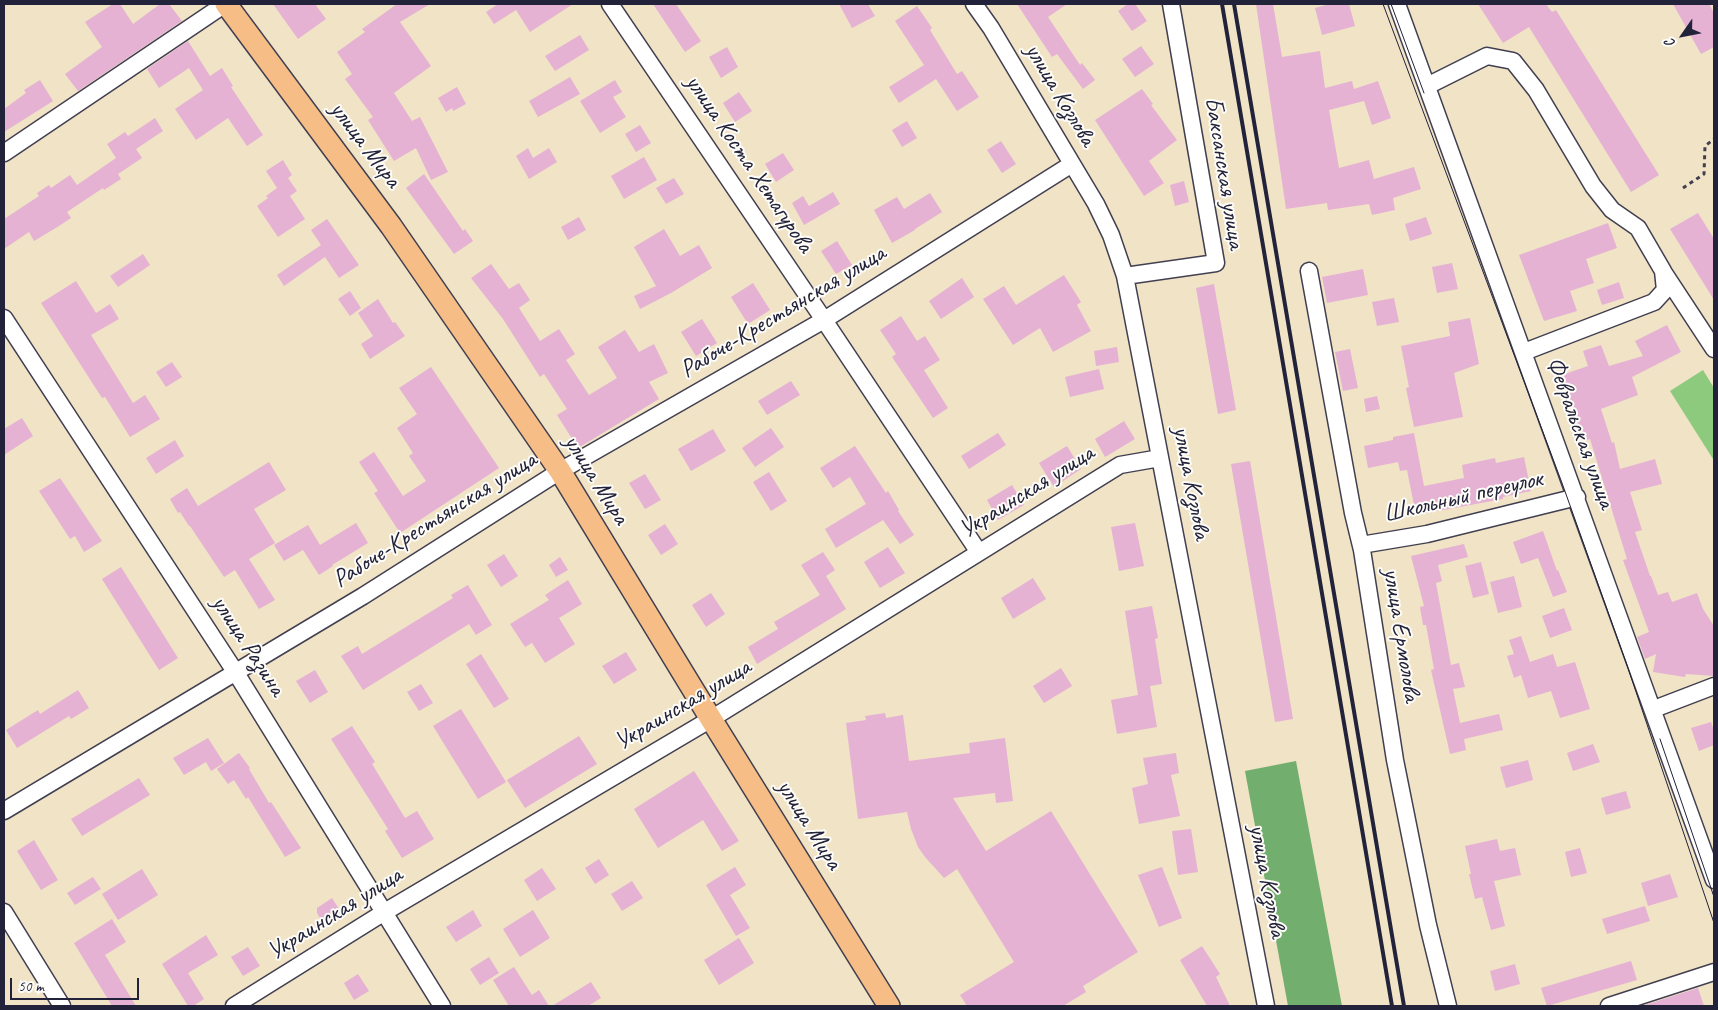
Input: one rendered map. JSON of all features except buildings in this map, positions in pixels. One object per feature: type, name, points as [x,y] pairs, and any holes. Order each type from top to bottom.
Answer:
[{"type":"main road","name":"улица Мира","points":[[225,4],[391,226],[560,471],[711,719],[890,1006]]},
{"type":"street","points":[[4,154],[225,4]]},
{"type":"street","name":"улица Коста Хетагурова","points":[[610,4],[978,551]]},
{"type":"street","name":"улица Козлова","points":[[974,4],[991,28],[1096,204],[1111,235],[1126,276],[1266,1006]]},
{"type":"street","name":"Баксанская улица","points":[[1126,276],[1216,262],[1171,4]]},
{"type":"street","name":"Февральская улица","points":[[1397,4],[1654,709],[1714,880]]},
{"type":"street","points":[[1426,86],[1487,56],[1513,61],[1536,90],[1593,186],[1612,210],[1638,228],[1663,271],[1714,349]]},
{"type":"street","name":"Рабоче-Крестьянская улица","points":[[4,811],[363,596],[560,471],[824,320],[1072,164]]},
{"type":"street","name":"улица Ермолова","points":[[1309,271],[1353,512],[1361,545],[1395,760],[1428,925],[1448,1006]]},
{"type":"street","points":[[1524,352],[1654,302],[1665,290],[1663,271]]},
{"type":"street","name":"улица Разина","points":[[4,318],[236,673],[442,1006]]},
{"type":"street","name":"Украинская улица","points":[[234,1006],[384,913],[711,719],[978,551],[1120,465],[1160,458]]},
{"type":"street","name":"Школьный переулок","points":[[1361,545],[1427,534],[1577,497]]},
{"type":"street","points":[[1654,709],[1714,686]]},
{"type":"street","points":[[4,912],[62,1006]]},
{"type":"street","points":[[1609,1006],[1714,972]]},
{"type":"path","points":[[1683,188],[1704,174],[1705,146],[1714,139]]},
{"type":"green space","points":[[1703,370],[1714,388],[1713,459],[1670,391]]},
{"type":"green space","points":[[1296,761],[1342,1006],[1288,1006],[1245,771]]},
{"type":"tram line","points":[[1383,4],[1562,483],[1628,668],[1714,923]]},
{"type":"tram line","points":[[1391,4],[1424,93]]},
{"type":"tram line","points":[[1660,739],[1714,897]]},
{"type":"railway","points":[[1222,4],[1392,1006]]},
{"type":"railway","points":[[1234,4],[1404,1006]]}]
